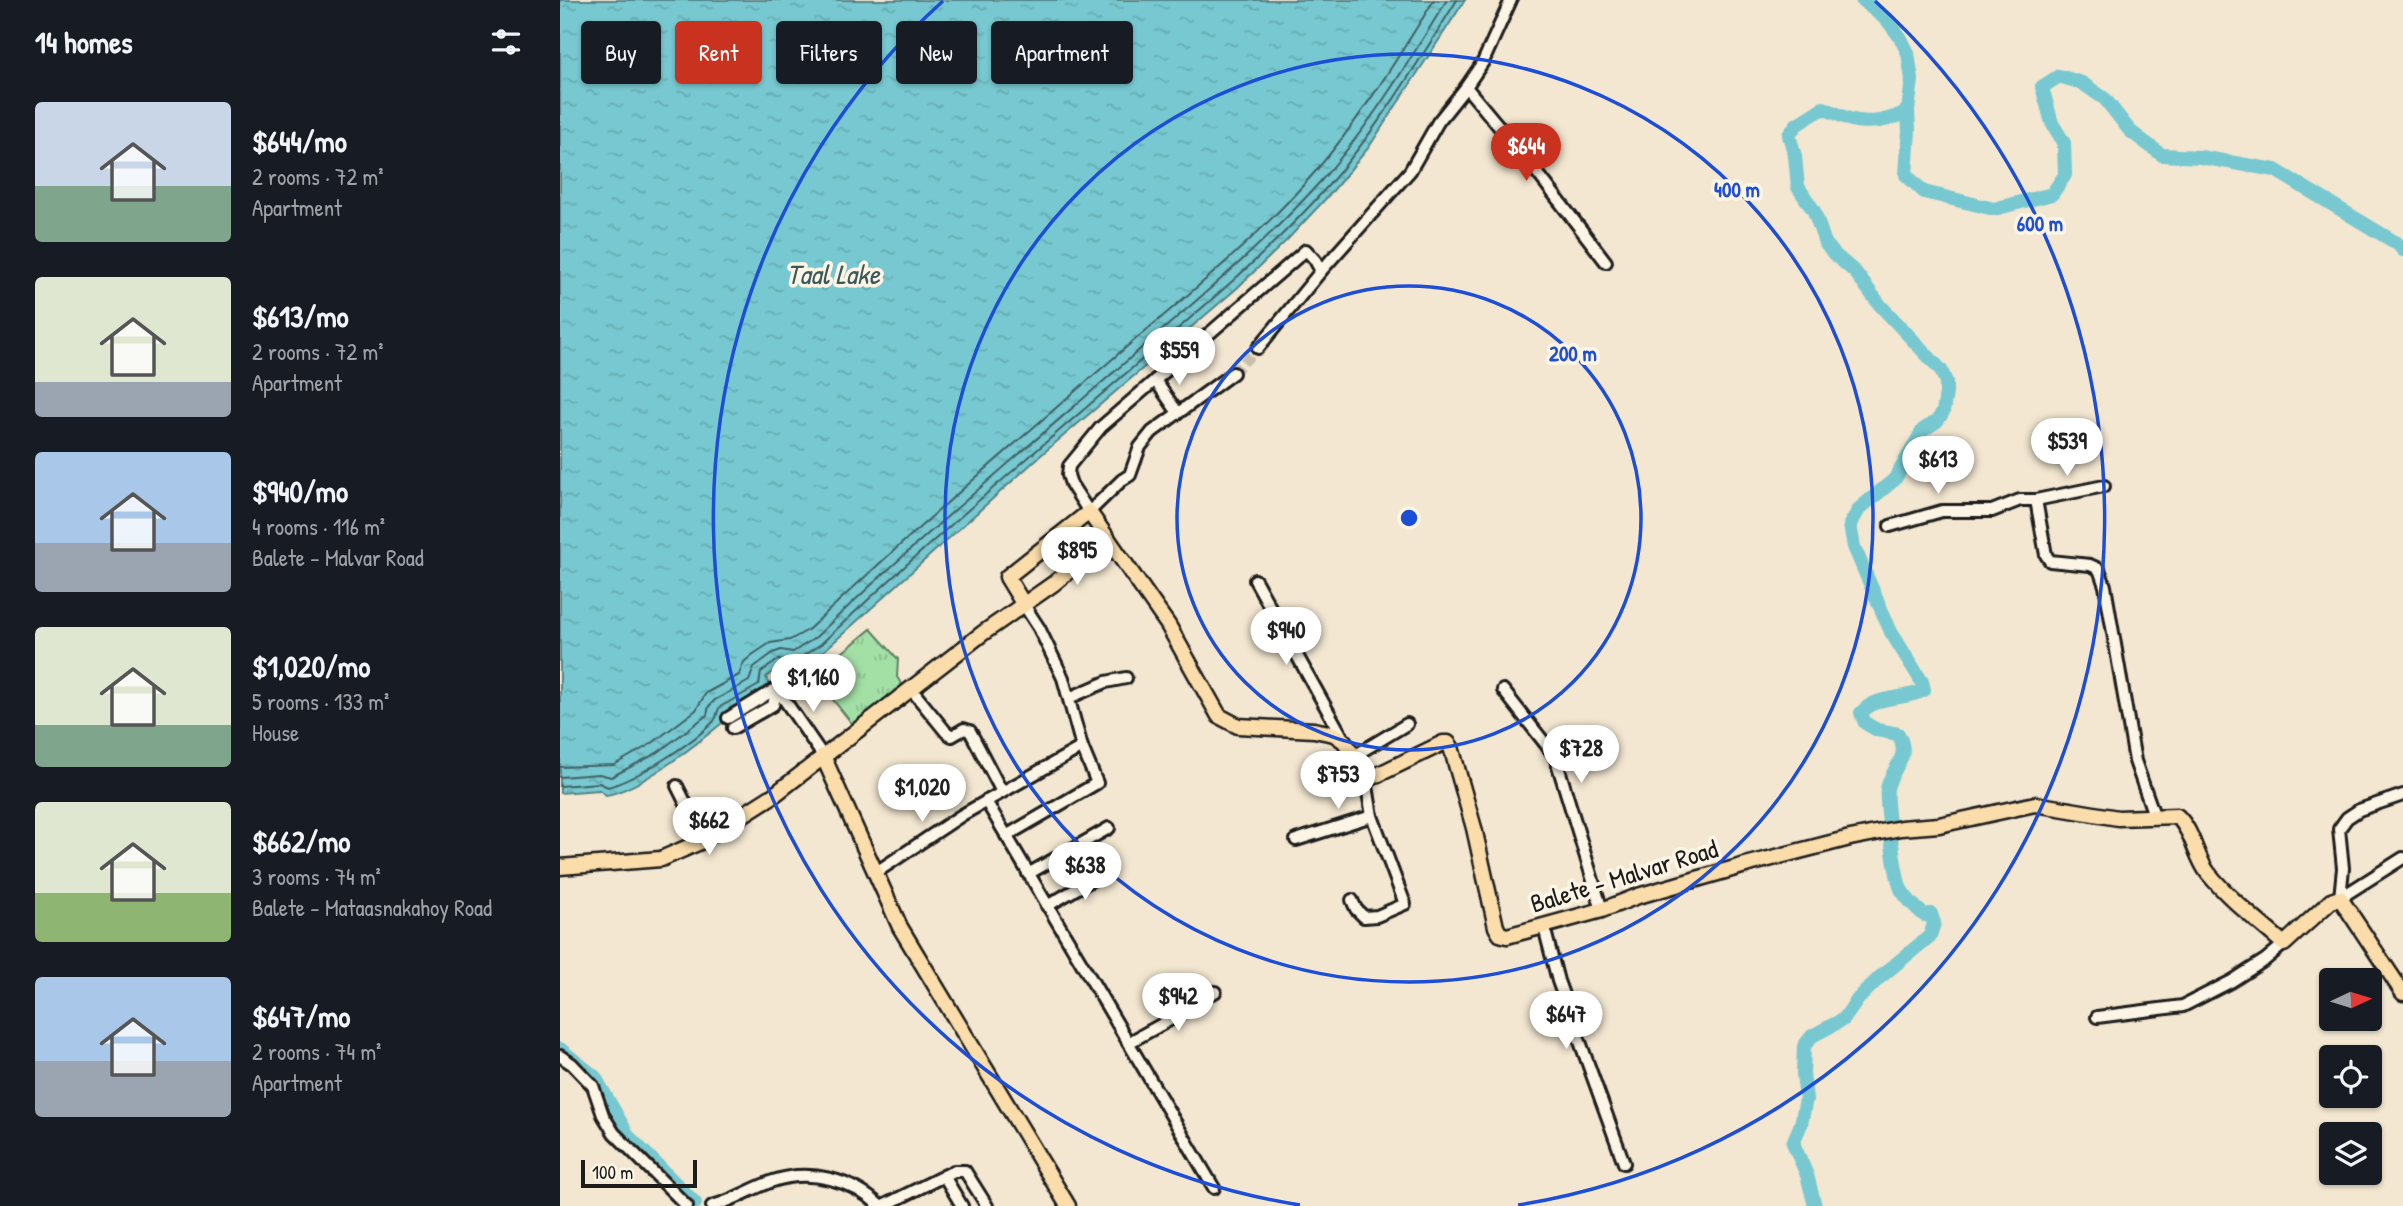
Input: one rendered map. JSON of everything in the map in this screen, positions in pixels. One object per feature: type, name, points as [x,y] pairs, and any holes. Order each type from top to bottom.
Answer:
[{"type":"main road","points":[[1024,605],[1007,577],[1088,512],[1168,625],[1219,716],[1238,726],[1314,730],[1334,734],[1344,741],[1369,779]]},
{"type":"main road","points":[[560,867],[661,859],[704,840],[774,795],[1108,539]]},
{"type":"main road","name":"Balete - Malvar Road","points":[[1369,779],[1443,743],[1450,745],[1474,828],[1496,927],[1500,934],[1507,936],[1545,927],[1638,896],[1749,864],[1875,833],[1939,825],[2035,804],[2118,818],[2173,815],[2181,819],[2207,871],[2237,904],[2284,944]]},
{"type":"main road","points":[[823,756],[914,954],[1068,1206]]},
{"type":"main road","points":[[2284,944],[2331,901],[2340,898],[2403,992]]},
{"type":"street","points":[[1258,348],[1321,271],[1410,172],[1438,122],[1483,62],[1511,0]]},
{"type":"street","points":[[1466,88],[1536,171],[1606,262]]},
{"type":"street","points":[[1233,373],[1152,432],[1140,447],[1130,475],[1088,512],[1071,484],[1069,466],[1101,427],[1306,250],[1321,271]]},
{"type":"street","points":[[1155,380],[1178,413]]},
{"type":"street","points":[[1890,526],[1942,511],[1992,511],[2020,500],[2036,500],[2104,486]]},
{"type":"street","points":[[2036,500],[2046,555],[2050,561],[2090,565],[2099,569],[2102,574],[2136,761],[2155,818]]},
{"type":"street","points":[[1255,580],[1344,741]]},
{"type":"street","points":[[1006,836],[1097,783],[1082,747],[1063,678],[1024,605]]},
{"type":"street","points":[[730,723],[773,705],[780,688],[818,663]]},
{"type":"street","points":[[1069,698],[1106,682],[1126,678]]},
{"type":"street","points":[[780,688],[823,756]]},
{"type":"street","points":[[911,689],[946,732],[953,736],[964,729],[970,730],[1002,792]]},
{"type":"street","points":[[1503,690],[1555,756],[1602,910]]},
{"type":"street","points":[[1354,756],[1407,724]]},
{"type":"street","points":[[875,873],[986,801],[1082,747]]},
{"type":"street","points":[[1352,900],[1364,917],[1377,916],[1405,904],[1372,816],[1367,786],[1369,779]]},
{"type":"street","points":[[677,786],[704,840]]},
{"type":"street","points":[[2340,898],[2343,868],[2339,830],[2347,818],[2359,810],[2403,795]]},
{"type":"street","points":[[986,801],[1214,1188]]},
{"type":"street","points":[[1296,840],[1372,816]]},
{"type":"street","points":[[1028,874],[1108,828]]},
{"type":"street","points":[[2340,898],[2403,858]]},
{"type":"street","points":[[1047,906],[1107,871]]},
{"type":"street","points":[[1545,927],[1558,981],[1623,1163]]},
{"type":"street","points":[[2097,1017],[2183,1006],[2243,974],[2284,944]]},
{"type":"street","points":[[1128,1043],[1175,1017],[1200,997],[1215,992]]},
{"type":"street","points":[[560,1056],[572,1064],[593,1086],[614,1133],[687,1206]]},
{"type":"street","points":[[712,1206],[771,1181],[805,1175],[827,1178],[853,1187],[882,1206],[954,1171],[965,1171],[987,1206]]},
{"type":"street","points":[[944,1176],[962,1206]]},
{"type":"green space","points":[[871,629],[898,659],[897,677],[904,688],[854,726],[814,676]]},
{"type":"water","name":"Taal Lake","points":[[560,0],[1465,0],[1369,147],[1286,241],[1236,289],[1041,455],[825,650],[799,667],[791,669],[782,666],[766,677],[770,687],[723,713],[727,719],[686,752],[636,784],[606,795],[599,790],[560,793]]},
{"type":"waterway","points":[[1862,0],[1888,21],[1908,53],[1912,80],[1908,110],[1906,175],[1924,192],[1994,209],[2052,194],[2065,175],[2064,143],[2052,123],[2042,87],[2059,76],[2082,83],[2105,99],[2130,131],[2162,155],[2200,157],[2275,170],[2398,244],[2403,250]]},
{"type":"waterway","points":[[1815,1206],[1807,1175],[1793,1143],[1801,1124],[1806,1099],[1804,1046],[1812,1036],[1844,1019],[1858,999],[1879,978],[1930,936],[1934,923],[1931,914],[1924,915],[1902,891],[1894,858],[1887,789],[1902,756],[1902,742],[1898,734],[1877,730],[1865,723],[1861,713],[1882,700],[1908,696],[1924,690],[1922,682],[1891,632],[1854,547],[1850,525],[1859,509],[1895,479],[1923,430],[1937,421],[1943,412],[1946,382],[1941,370],[1880,305],[1855,272],[1825,243],[1814,211],[1798,187],[1795,156],[1789,135],[1796,125],[1823,108],[1864,122],[1887,119],[1908,110]]},
{"type":"waterway","points":[[560,1049],[595,1077],[629,1137],[695,1203]]},
{"type":"tunnel","points":[[1233,373],[1258,348]]}]
